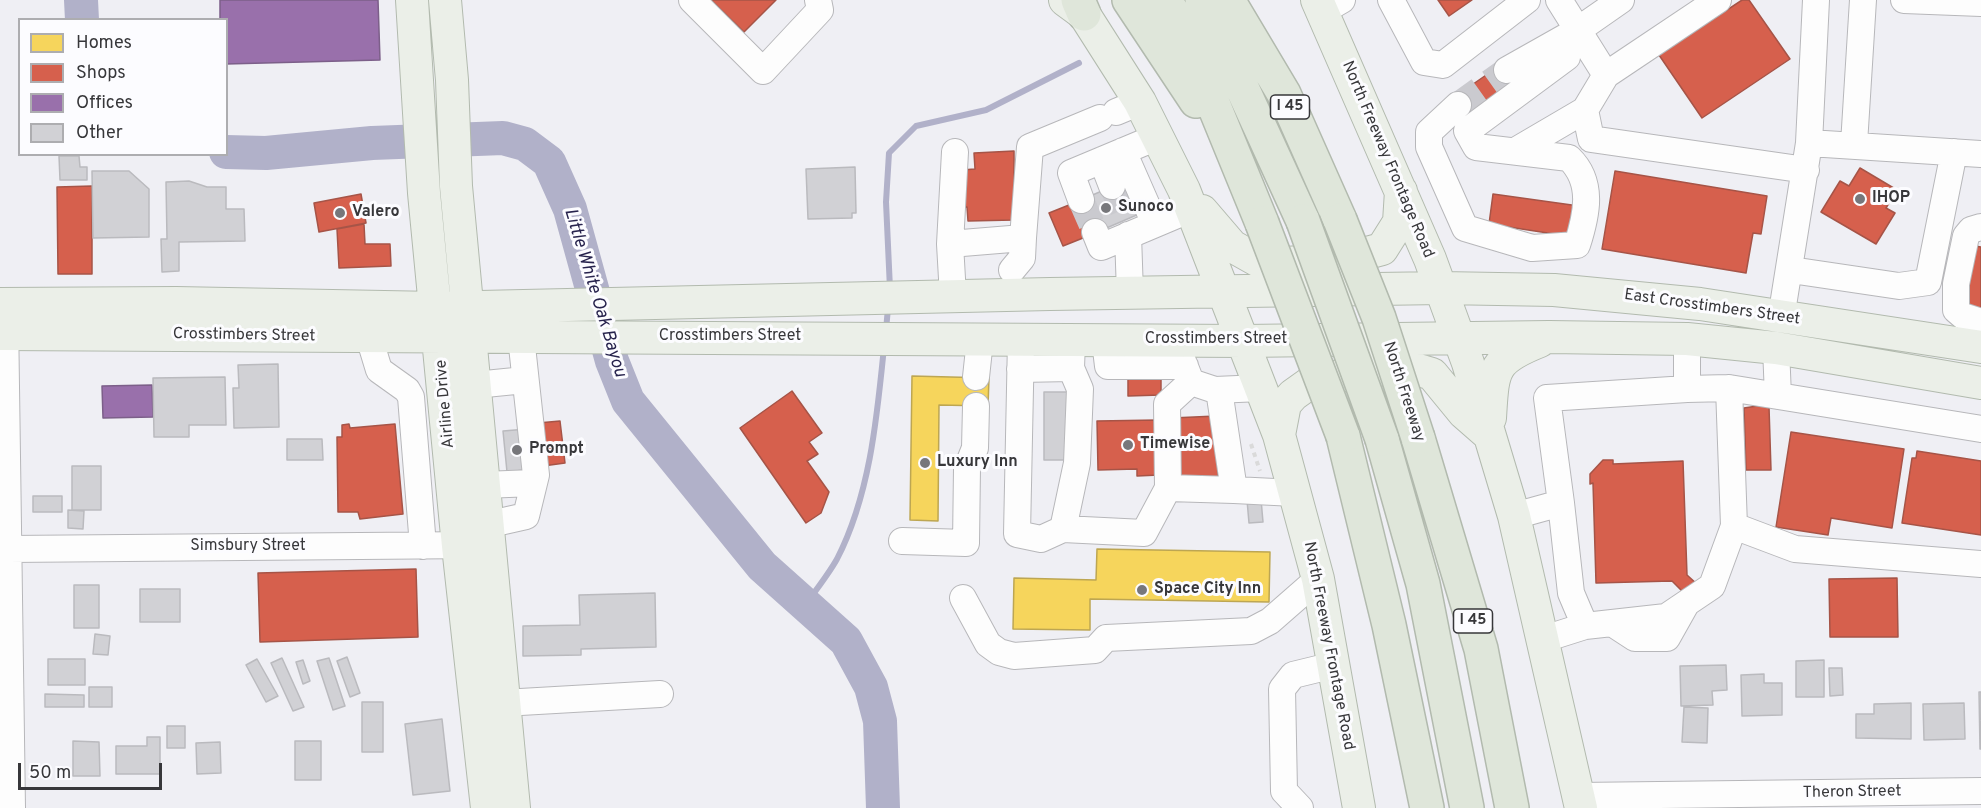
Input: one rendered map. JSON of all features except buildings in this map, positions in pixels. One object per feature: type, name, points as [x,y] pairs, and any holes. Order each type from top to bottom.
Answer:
[{"type":"highway","points":[[1129,0],[1246,180]]},
{"type":"highway","points":[[1165,0],[1183,30],[1246,180],[1343,436],[1389,625],[1427,808]]},
{"type":"highway","points":[[1202,0],[1303,221],[1382,439],[1423,584],[1467,808]]},
{"type":"highway","name":"North Freeway","points":[[1228,0],[1284,94],[1340,220],[1379,318],[1418,438],[1481,649],[1512,808]]},
{"type":"main road","name":"Airline Drive","points":[[412,0],[424,193],[438,323],[460,387],[483,485],[477,538],[487,808]]},
{"type":"main road","name":"Airline Drive","points":[[445,0],[452,80],[456,186],[471,338],[460,387],[454,501],[477,538],[503,704],[514,808]]},
{"type":"main road","name":"North Freeway Frontage Road","points":[[1327,4],[1460,338],[1514,516],[1580,802]]},
{"type":"main road","name":"North Freeway Frontage Road","points":[[1076,5],[1119,111],[1157,137],[1187,199],[1226,292],[1279,435],[1318,579],[1359,808]]},
{"type":"main road","points":[[1187,199],[1232,246],[1264,264],[1341,260],[1382,249],[1399,222],[1401,191]]},
{"type":"main road","name":"Crosstimbers Street","points":[[3,334],[369,337],[438,323],[468,307],[1442,288]]},
{"type":"main road","name":"East Crosstimbers Street","points":[[1442,288],[1554,290],[1700,303],[1781,318],[1981,347]]},
{"type":"main road","points":[[955,296],[980,340]]},
{"type":"main road","points":[[748,301],[750,337]]},
{"type":"main road","points":[[176,303],[177,334]]},
{"type":"main road","name":"Crosstimbers Street","points":[[2,304],[176,303],[438,323],[471,338],[848,337],[980,340],[1021,355],[1074,366],[1107,353],[1184,363],[1244,341],[1460,338]]},
{"type":"main road","points":[[1776,348],[1781,318]]},
{"type":"main road","points":[[1489,434],[1492,384],[1500,364],[1509,353],[1549,337]]},
{"type":"main road","name":"East Crosstimbers Street","points":[[1460,338],[1686,339],[1776,348],[1981,383]]},
{"type":"main road","points":[[1279,435],[1285,404],[1293,395],[1314,380],[1405,366],[1432,374],[1464,413],[1489,434]]},
{"type":"street","points":[[692,0],[763,71],[820,10],[818,0]]},
{"type":"street","points":[[1391,0],[1424,62],[1443,65],[1527,0]]},
{"type":"street","points":[[1559,0],[1606,75]]},
{"type":"street","points":[[1511,76],[1529,55],[1553,45],[1621,0]]},
{"type":"street","points":[[1515,151],[1585,110],[1606,75],[1718,0]]},
{"type":"street","points":[[1781,318],[1791,270],[1809,143],[1816,0]]},
{"type":"street","points":[[1854,144],[1863,0]]},
{"type":"street","points":[[1904,0],[1981,3]]},
{"type":"street","points":[[1454,114],[1429,132],[1429,147],[1465,228],[1532,248],[1577,245],[1587,186],[1579,168],[1569,158],[1476,147],[1467,131],[1567,57],[1553,45]]},
{"type":"street","points":[[1585,110],[1591,139]]},
{"type":"street","points":[[1012,270],[1022,258],[1030,147],[1119,111]]},
{"type":"street","points":[[1081,200],[1071,173],[1157,137]]},
{"type":"street","points":[[1569,158],[1591,139],[1806,170]]},
{"type":"street","points":[[1809,143],[1854,144],[1981,154]]},
{"type":"street","points":[[955,152],[950,244],[955,296]]},
{"type":"street","points":[[1791,270],[1899,286],[1928,282],[1954,152]]},
{"type":"street","points":[[1112,156],[1112,186]]},
{"type":"street","points":[[1112,156],[1136,228],[1130,293]]},
{"type":"street","points":[[1095,232],[1101,247],[1187,199]]},
{"type":"street","points":[[1981,227],[1971,230],[1966,236],[1956,284],[1956,310],[1963,316],[1981,322]]},
{"type":"street","points":[[950,244],[1023,237]]},
{"type":"street","points":[[2,304],[9,549],[12,808]]},
{"type":"street","points":[[369,337],[379,370],[411,397],[423,546]]},
{"type":"street","points":[[483,485],[534,483],[536,475],[521,337]]},
{"type":"street","points":[[1686,339],[1687,389]]},
{"type":"street","points":[[976,377],[980,340]]},
{"type":"street","points":[[1776,348],[1778,396]]},
{"type":"street","points":[[1074,366],[1103,382],[1107,353]]},
{"type":"street","points":[[1021,355],[1017,534],[1041,538],[1063,529],[1144,533],[1168,488],[1167,404],[1184,363],[1219,390],[1261,388]]},
{"type":"street","points":[[1063,529],[1077,463],[1074,366]]},
{"type":"street","points":[[409,393],[525,380]]},
{"type":"street","points":[[1544,639],[1585,626],[1666,617],[1712,586],[1734,526],[1729,388]]},
{"type":"street","points":[[1585,626],[1570,593],[1547,398],[1729,388],[1981,429]]},
{"type":"street","points":[[1219,390],[1234,490]]},
{"type":"street","points":[[902,541],[966,543],[967,468],[975,448],[976,406]]},
{"type":"street","name":"Simsbury Street","points":[[9,549],[423,546],[477,538],[526,516],[534,483]]},
{"type":"street","points":[[1168,488],[1295,493]]},
{"type":"street","points":[[420,504],[454,501]]},
{"type":"street","points":[[1514,516],[1561,503]]},
{"type":"street","points":[[1734,526],[1795,549],[1981,564]]},
{"type":"street","points":[[963,598],[988,644],[999,652],[1014,656],[1095,650],[1107,638],[1251,631],[1270,621],[1318,579]]},
{"type":"street","points":[[1300,808],[1284,791],[1282,689],[1288,678],[1334,666]]},
{"type":"street","points":[[503,704],[660,694]]},
{"type":"street","name":"Theron Street","points":[[1580,802],[1981,791]]},
{"type":"waterway","name":"Little White Oak Bayou","points":[[81,0],[82,18]]},
{"type":"waterway","points":[[890,289],[886,202],[889,153],[916,126],[986,110],[1079,63]]},
{"type":"waterway","name":"Little White Oak Bayou","points":[[228,152],[266,153],[372,143],[503,138],[525,144],[549,162],[570,209],[612,361],[628,401],[762,566],[846,641],[871,687],[880,721],[883,808]]},
{"type":"waterway","points":[[886,330],[888,308]]},
{"type":"waterway","points":[[805,605],[837,559],[857,509],[865,482],[875,428],[884,347]]},
{"type":"tunnel","points":[[1458,105],[1507,70]]},
{"type":"tunnel","points":[[1112,186],[1127,219]]},
{"type":"tunnel","points":[[1081,200],[1095,232]]},
{"type":"place","name":"IHOP","points":[[1860,199]]},
{"type":"place","name":"Sunoco","points":[[1106,208]]},
{"type":"place","name":"Valero","points":[[340,213]]},
{"type":"place","name":"Timewise","points":[[1128,445]]},
{"type":"place","name":"Prompt","points":[[517,450]]},
{"type":"place","name":"Luxury Inn","points":[[925,463]]},
{"type":"place","name":"Space City Inn","points":[[1142,590]]}]
